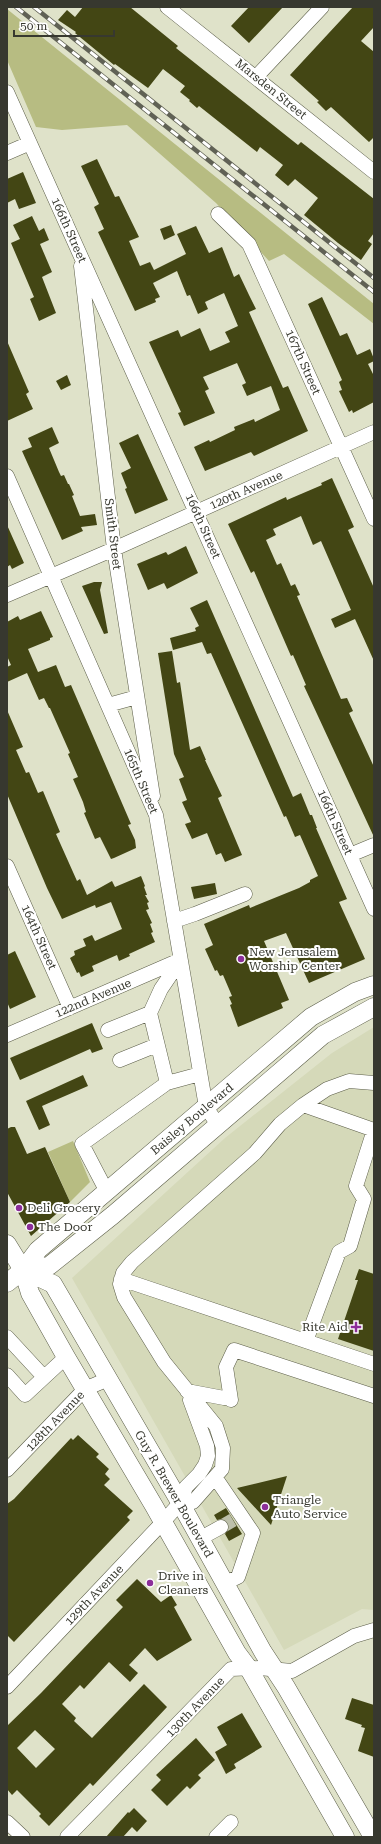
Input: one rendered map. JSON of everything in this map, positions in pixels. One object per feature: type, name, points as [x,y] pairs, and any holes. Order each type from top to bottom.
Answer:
[{"type":"main road","name":"Baisley Boulevard","points":[[7,1283],[22,1270],[38,1250],[311,1017],[355,992],[374,985]]},
{"type":"main road","name":"Baisley Boulevard","points":[[22,1270],[49,1266],[112,1215],[323,1035],[374,1007]]},
{"type":"main road","name":"Guy R. Brewer Boulevard","points":[[7,1244],[22,1270],[30,1293],[66,1357],[163,1522],[237,1653],[249,1669],[345,1837]]},
{"type":"main road","name":"Guy R. Brewer Boulevard","points":[[22,1270],[53,1284],[226,1583],[259,1645],[373,1837]]},
{"type":"street","name":"Marsden Street","points":[[168,7],[374,172]]},
{"type":"street","points":[[256,77],[320,8]]},
{"type":"street","name":"166th Street","points":[[7,92],[197,512],[374,909]]},
{"type":"street","points":[[7,153],[30,143]]},
{"type":"street","name":"167th Street","points":[[218,214],[249,244],[374,519]]},
{"type":"street","name":"Smith Street","points":[[79,252],[114,549],[156,815]]},
{"type":"street","name":"120th Avenue","points":[[7,595],[114,549],[374,432]]},
{"type":"street","name":"165th Street","points":[[7,476],[156,815],[206,1107]]},
{"type":"street","points":[[108,705],[137,697]]},
{"type":"street","points":[[350,855],[374,845]]},
{"type":"street","name":"164th Street","points":[[7,866],[70,1008]]},
{"type":"street","points":[[174,921],[245,894]]},
{"type":"street","points":[[167,1083],[150,1013],[161,989],[180,960]]},
{"type":"street","name":"122nd Avenue","points":[[7,1035],[180,960]]},
{"type":"street","points":[[108,1030],[150,1013]]},
{"type":"street","points":[[120,1060],[158,1045]]},
{"type":"street","points":[[107,1192],[82,1144],[167,1083],[200,1074]]},
{"type":"street","points":[[187,1391],[207,1446],[208,1456],[205,1465],[199,1474],[186,1487],[180,1503],[193,1502],[222,1469],[223,1448],[216,1426],[164,1362],[124,1297],[120,1284],[123,1273],[132,1262],[255,1153],[280,1124],[303,1105],[328,1089],[349,1081],[374,1083]]},
{"type":"street","points":[[303,1105],[374,1130],[356,1186],[364,1199],[350,1246],[339,1252],[306,1341]]},
{"type":"street","points":[[206,1107],[218,1125]]},
{"type":"street","points":[[122,1279],[374,1364]]},
{"type":"street","points":[[7,1337],[44,1377]]},
{"type":"street","points":[[187,1391],[228,1399],[226,1367],[234,1350],[374,1396]]},
{"type":"street","points":[[7,1375],[25,1396],[66,1357]]},
{"type":"street","name":"128th Avenue","points":[[7,1470],[85,1390],[108,1379]]},
{"type":"street","points":[[215,1477],[237,1518],[253,1533],[238,1577],[226,1583]]},
{"type":"street","name":"129th Avenue","points":[[7,1686],[180,1503]]},
{"type":"street","points":[[199,1538],[221,1527]]},
{"type":"street","name":"130th Avenue","points":[[67,1837],[231,1669],[292,1671],[354,1636],[374,1630]]},
{"type":"street","points":[[7,1822],[23,1837]]},
{"type":"street","points":[[216,1837],[231,1822]]},
{"type":"shaded area","points":[[374,1027],[374,1610],[362,1609],[284,1650],[72,1278],[225,1138],[332,1053]]},
{"type":"green space","points":[[7,9],[374,304],[374,324],[284,254],[269,261],[216,203],[127,125],[62,130],[36,127],[7,60]]},
{"type":"green space","points":[[73,1141],[90,1182],[70,1202],[48,1152]]},
{"type":"building","points":[[83,7],[130,7],[178,46],[176,48],[298,145],[301,142],[374,199],[374,233],[368,241],[372,244],[361,260],[304,215],[318,198],[295,179],[288,186],[275,175],[283,165],[260,147],[257,152],[199,106],[197,108],[180,92],[185,86],[163,69],[148,88],[115,64],[114,65],[75,33],[76,32],[58,20],[67,10],[75,17]]},
{"type":"building","points":[[249,7],[283,7],[249,43],[231,26]]},
{"type":"building","points":[[353,7],[374,7],[374,27],[361,41],[374,52],[374,137],[369,142],[331,107],[326,111],[317,102],[319,101],[290,75]]},
{"type":"building","points":[[97,159],[115,197],[119,196],[139,237],[129,241],[140,266],[150,262],[154,270],[186,254],[177,234],[196,226],[209,253],[222,247],[234,277],[239,274],[256,309],[249,312],[283,388],[288,386],[308,431],[254,456],[251,452],[205,471],[194,447],[209,440],[210,442],[235,430],[234,427],[254,419],[255,422],[280,410],[271,386],[247,396],[242,385],[246,383],[237,363],[203,377],[209,389],[205,391],[215,413],[184,426],[178,413],[181,412],[149,342],[178,330],[181,337],[200,328],[210,351],[230,342],[225,332],[238,326],[224,293],[205,302],[208,309],[198,314],[190,295],[187,296],[177,271],[153,283],[160,297],[155,299],[156,302],[135,311],[98,232],[104,229],[94,207],[99,204],[81,166]]},
{"type":"building","points":[[23,172],[36,203],[19,209],[15,199],[7,203],[7,179]]},
{"type":"building","points":[[32,216],[39,231],[44,228],[49,240],[40,244],[52,272],[42,277],[56,313],[39,321],[30,299],[34,297],[11,243],[20,239],[13,225]]},
{"type":"building","points":[[171,225],[175,235],[164,240],[160,229]]},
{"type":"building","points":[[322,297],[340,336],[347,333],[357,355],[370,349],[374,359],[374,361],[368,364],[374,376],[374,402],[353,413],[352,410],[349,412],[339,391],[342,390],[339,382],[342,380],[308,304]]},
{"type":"building","points":[[7,341],[29,392],[26,394],[33,409],[7,421]]},
{"type":"building","points":[[67,375],[71,385],[61,390],[56,381]]},
{"type":"building","points":[[52,427],[59,443],[49,448],[59,472],[61,476],[64,475],[69,484],[80,516],[95,514],[97,525],[81,527],[83,531],[62,540],[22,451],[32,447],[28,438]]},
{"type":"building","points":[[138,434],[168,500],[135,514],[125,489],[127,488],[121,473],[131,468],[119,443]]},
{"type":"building","points":[[332,478],[354,527],[348,530],[374,588],[374,661],[355,619],[335,628],[331,619],[351,610],[321,541],[313,545],[301,516],[273,529],[276,535],[266,540],[277,565],[281,563],[291,586],[295,584],[300,595],[297,596],[322,655],[341,699],[347,698],[353,711],[349,713],[374,767],[374,837],[304,686],[306,685],[293,655],[291,656],[254,571],[251,573],[228,524],[286,497],[287,500],[322,485],[321,483]]},
{"type":"building","points":[[7,525],[24,563],[12,569],[10,565],[7,567]]},
{"type":"building","points":[[186,546],[198,573],[167,589],[164,583],[148,590],[137,564],[166,552],[168,555]]},
{"type":"building","points":[[94,582],[102,582],[100,590],[108,633],[104,634],[82,586]]},
{"type":"building","points":[[207,600],[293,797],[301,793],[310,815],[312,815],[316,828],[347,899],[339,902],[365,959],[309,983],[286,933],[264,941],[289,1000],[281,1003],[283,1008],[238,1027],[230,1005],[232,1004],[229,997],[232,996],[223,975],[220,976],[217,970],[215,971],[205,949],[213,945],[204,924],[249,905],[250,908],[299,888],[318,876],[300,835],[295,837],[286,816],[284,817],[211,653],[207,654],[202,642],[173,650],[170,638],[196,631],[195,628],[199,626],[190,608]]},
{"type":"building","points":[[41,611],[53,637],[50,638],[50,640],[28,649],[38,672],[56,665],[65,687],[71,685],[131,824],[128,825],[135,840],[136,848],[111,859],[100,837],[95,839],[84,813],[86,812],[83,802],[73,779],[78,777],[68,754],[70,753],[50,708],[44,698],[39,700],[27,673],[7,682],[7,667],[11,665],[7,656],[7,622],[18,616],[20,620]]},
{"type":"building","points":[[172,651],[177,683],[180,682],[190,750],[200,746],[222,796],[218,798],[242,855],[225,862],[221,853],[216,855],[207,833],[192,839],[185,824],[191,822],[182,802],[187,800],[179,779],[184,777],[174,754],[158,653]]},
{"type":"building","points":[[7,710],[23,747],[16,750],[26,773],[29,772],[38,793],[43,791],[60,832],[56,834],[77,881],[80,879],[87,895],[112,881],[115,887],[141,876],[145,886],[147,895],[145,895],[149,902],[147,903],[149,909],[146,910],[152,923],[150,924],[153,932],[151,933],[155,942],[129,954],[130,956],[119,961],[117,955],[92,966],[94,971],[81,977],[79,972],[77,973],[70,958],[75,955],[74,951],[86,946],[83,939],[92,935],[95,941],[122,929],[111,902],[96,908],[95,905],[62,919],[47,888],[7,794]]},
{"type":"building","points":[[215,883],[217,894],[194,899],[191,887]]},
{"type":"building","points":[[15,951],[36,997],[10,1009],[7,1002],[7,955]]},
{"type":"building","points":[[92,1023],[103,1049],[92,1053],[90,1049],[20,1080],[10,1058]]},
{"type":"building","points":[[83,1075],[88,1086],[42,1106],[50,1125],[39,1130],[26,1101]]},
{"type":"building","points":[[15,1127],[27,1154],[45,1147],[70,1202],[31,1236],[7,1192],[7,1129]]},
{"type":"building","points":[[359,1269],[374,1274],[374,1351],[338,1339],[358,1280],[355,1280]]},
{"type":"building","points":[[78,1435],[99,1454],[96,1457],[109,1469],[105,1474],[110,1479],[104,1485],[133,1511],[127,1517],[130,1520],[14,1642],[7,1635],[7,1504],[14,1499],[71,1438],[73,1440]]},
{"type":"building","name":"Triangle Auto Service","points":[[287,1476],[271,1525],[237,1488]]},
{"type":"building","points":[[226,1508],[242,1534],[229,1541],[225,1534],[229,1528],[228,1523],[222,1519],[217,1520],[214,1515]]},
{"type":"building","points":[[137,1579],[161,1602],[171,1595],[177,1605],[174,1607],[192,1640],[157,1661],[145,1648],[129,1665],[138,1673],[130,1682],[109,1662],[84,1689],[80,1685],[62,1704],[76,1718],[74,1721],[92,1738],[144,1684],[167,1707],[93,1786],[90,1783],[49,1826],[39,1816],[41,1814],[17,1790],[12,1795],[7,1789],[7,1726],[41,1693],[123,1607],[116,1600]],"holes":[[[35,1730],[55,1749],[36,1768],[17,1748]]]},
{"type":"building","points":[[352,1698],[374,1705],[374,1757],[358,1751],[365,1728],[361,1727],[362,1725],[345,1719]]},
{"type":"building","points":[[242,1713],[262,1747],[234,1764],[236,1768],[226,1774],[215,1752],[227,1745],[217,1727]]},
{"type":"building","points":[[196,1738],[215,1760],[198,1775],[201,1778],[190,1789],[187,1786],[167,1806],[151,1790],[161,1780],[156,1775]]},
{"type":"building","points":[[134,1808],[147,1821],[137,1832],[132,1827],[123,1837],[106,1837],[128,1812],[129,1813]]},
{"type":"tunnel","points":[[221,1527],[233,1520]]},
{"type":"railway","points":[[16,7],[374,292]]},
{"type":"railway","points":[[34,7],[374,278]]},
{"type":"place","name":"New Jerusalem Worship Center","points":[[241,959]]},
{"type":"place","name":"Deli Grocery","points":[[19,1208]]},
{"type":"place","name":"The Door","points":[[30,1227]]},
{"type":"place","name":"Rite Aid","points":[[356,1327]]},
{"type":"place","name":"Triangle Auto Service","points":[[265,1507]]},
{"type":"place","name":"Drive in Cleaners","points":[[150,1583]]}]
